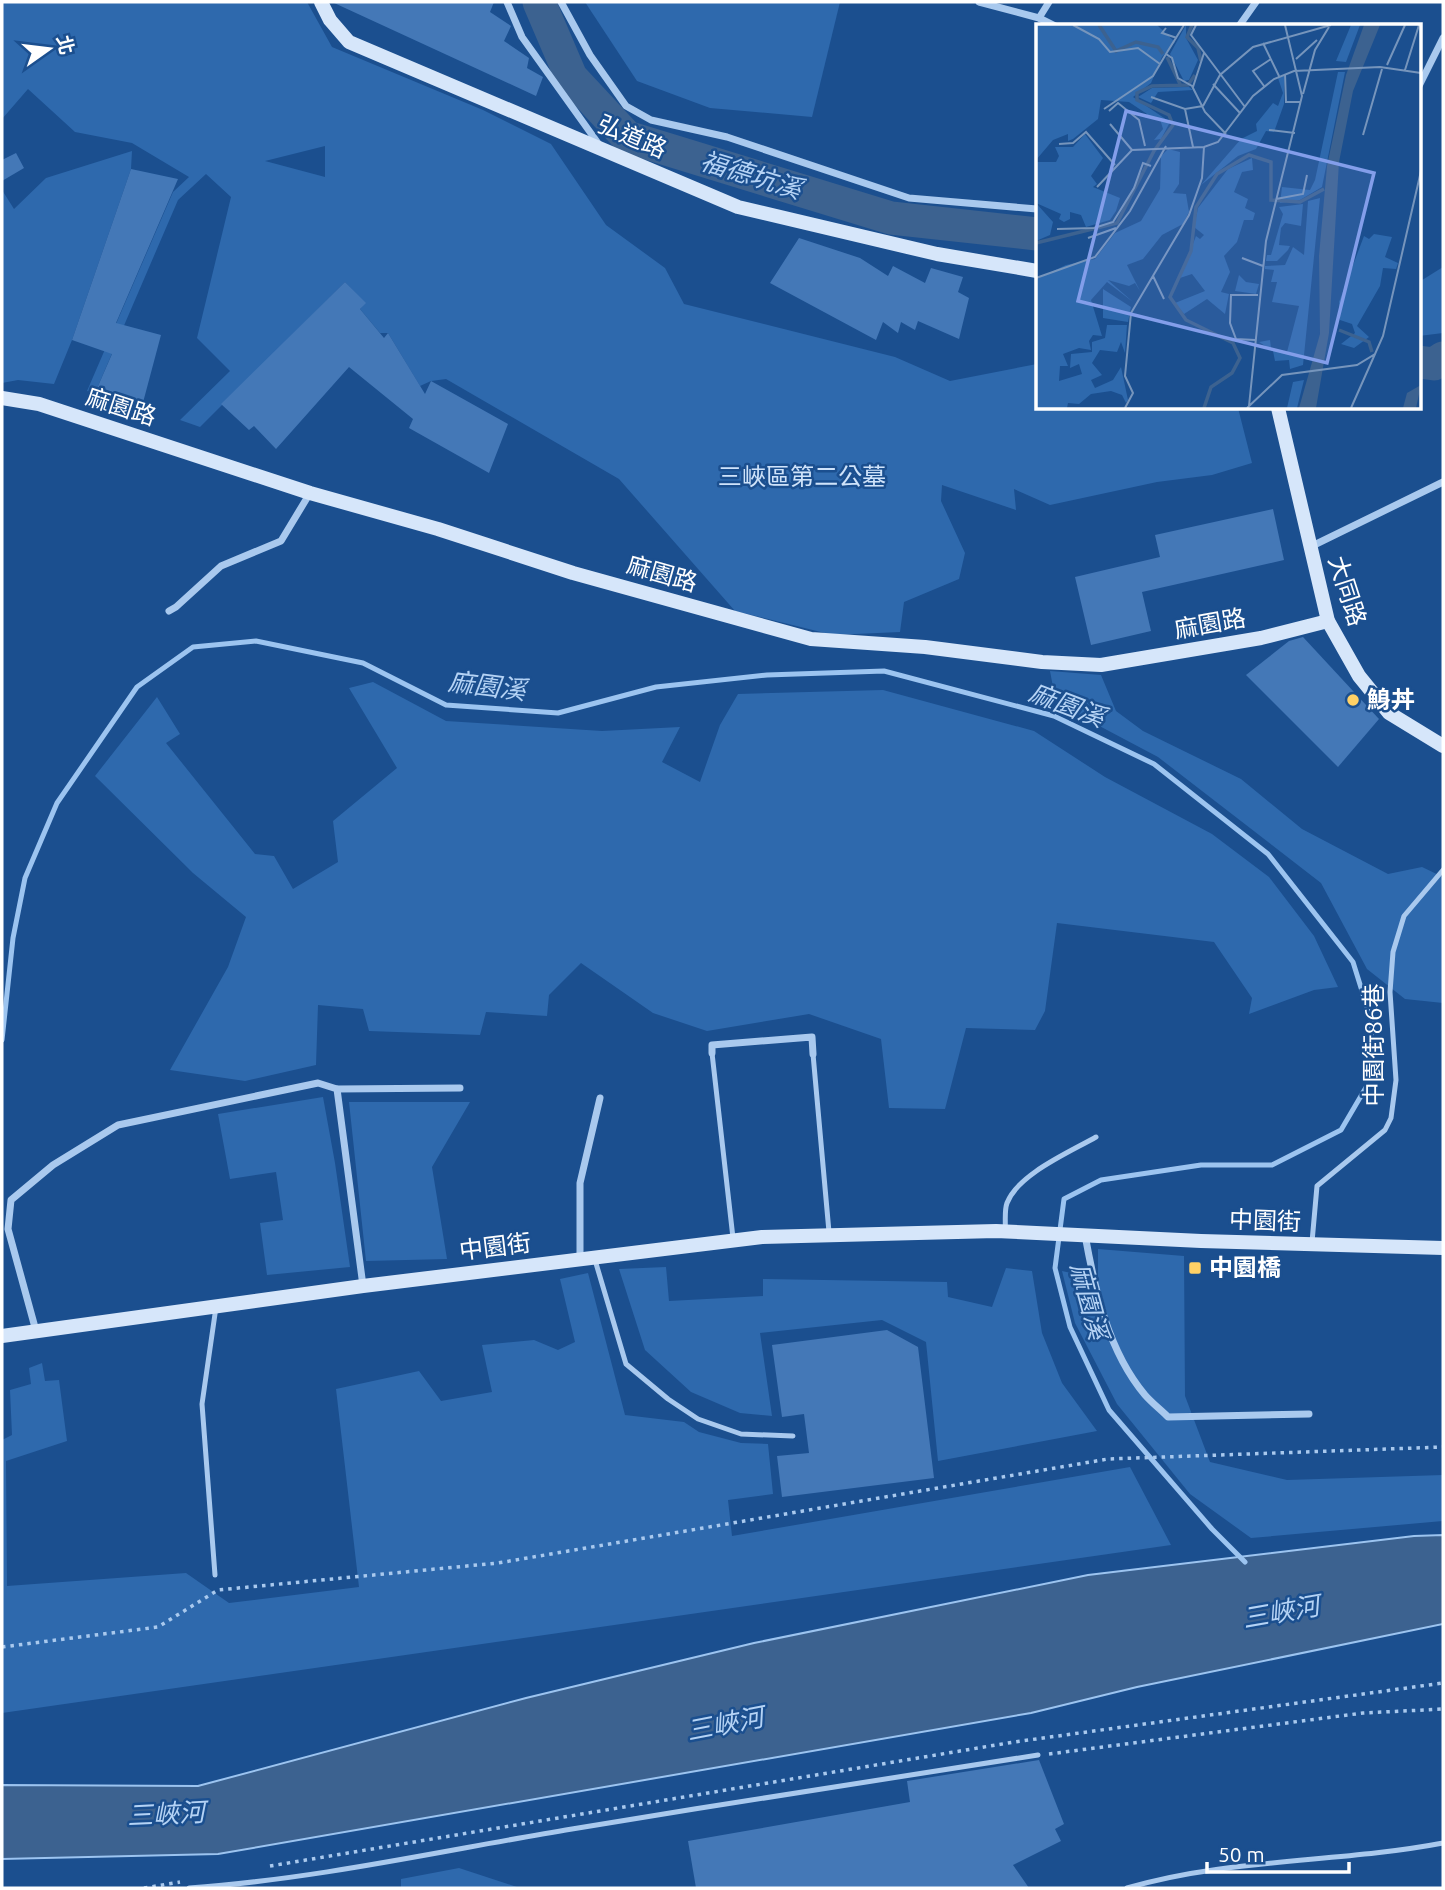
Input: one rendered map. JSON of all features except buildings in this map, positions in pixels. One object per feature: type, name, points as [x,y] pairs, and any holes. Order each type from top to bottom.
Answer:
[{"type":"street","name":"弘道路","points":[[321,2],[330,20],[349,42],[738,207],[937,254],[1036,271]]},
{"type":"street","points":[[507,2],[522,37],[602,149]]},
{"type":"street","points":[[561,2],[590,55],[626,106],[651,120],[727,137],[909,198],[1036,209]]},
{"type":"street","points":[[979,2],[1039,18],[1051,24]]},
{"type":"street","points":[[1039,18],[1049,2]]},
{"type":"street","points":[[1240,24],[1256,2]]},
{"type":"street","points":[[1420,84],[1443,38]]},
{"type":"street","name":"麻園路","points":[[2,398],[39,404],[310,493],[438,528],[573,573],[811,639],[925,647],[1042,662],[1101,665],[1261,638],[1328,621]]},
{"type":"street","name":"大同路","points":[[1278,410],[1328,621],[1359,677],[1389,713],[1443,746]]},
{"type":"street","points":[[1310,548],[1443,482]]},
{"type":"street","points":[[169,611],[221,566],[281,541],[310,493]]},
{"type":"street","points":[[712,1053],[712,1045],[812,1037],[813,1054]]},
{"type":"street","points":[[36,1331],[8,1229],[11,1199],[53,1165],[118,1125],[318,1083],[337,1089],[460,1087]]},
{"type":"street","points":[[337,1089],[363,1286]]},
{"type":"street","points":[[587,1258],[580,1183],[600,1098]]},
{"type":"street","points":[[1000,1231],[1084,1234],[1097,1295],[1118,1351],[1144,1394],[1168,1417],[1309,1414]]},
{"type":"street","name":"中園街","points":[[2,1336],[363,1286],[733,1240],[829,1234],[1000,1231]]},
{"type":"street","name":"中園街","points":[[1084,1234],[1311,1245],[1443,1248]]},
{"type":"lane","name":"中園街86巷","points":[[1311,1245],[1317,1186],[1385,1130],[1391,1118],[1396,1080],[1390,992],[1393,952],[1404,916],[1443,870]]},
{"type":"lane","points":[[712,1053],[733,1240]]},
{"type":"lane","points":[[813,1054],[829,1234]]},
{"type":"lane","points":[[1000,1231],[1007,1204],[1018,1187],[1039,1169],[1096,1137]]},
{"type":"lane","points":[[587,1258],[626,1364],[668,1399],[698,1419],[741,1434],[793,1436]]},
{"type":"lane","points":[[215,1575],[202,1404],[216,1307]]},
{"type":"lane","points":[[189,1888],[226,1886],[339,1870],[585,1827],[1038,1755]]},
{"type":"lane","points":[[1127,1888],[1207,1869],[1398,1851],[1443,1843]]},
{"type":"path","points":[[2,1647],[158,1627],[218,1590],[498,1563],[1108,1459],[1443,1447]]},
{"type":"path","points":[[1038,1755],[1363,1713],[1443,1709]]},
{"type":"green space","name":"三峽區第二公墓","points":[[2,2],[307,2],[332,47],[483,110],[551,144],[606,225],[665,268],[684,304],[895,357],[950,381],[1036,364],[1036,410],[1239,410],[1252,463],[1212,475],[1157,482],[1050,505],[1014,489],[1016,510],[942,485],[941,501],[965,553],[959,579],[904,602],[900,632],[833,635],[735,611],[619,479],[446,379],[420,386],[388,333],[380,333],[360,309],[365,303],[345,282],[200,427],[180,420],[230,371],[197,338],[231,197],[206,174],[178,200],[95,393],[87,391],[173,192],[189,177],[132,143],[75,132],[28,89],[2,119]],"holes":[[[325,146],[325,177],[265,161]]]},
{"type":"green space","points":[[585,2],[840,2],[812,117],[710,108],[637,81]]},
{"type":"green space","points":[[132,151],[131,169],[72,340],[54,384],[18,380],[2,383],[2,190],[14,209],[46,178]]},
{"type":"green space","points":[[1443,267],[1443,333],[1420,336],[1420,281]]},
{"type":"green space","points":[[1050,671],[1101,675],[1116,711],[1143,731],[1241,779],[1302,829],[1388,874],[1422,867],[1443,877],[1443,1003],[1405,999],[1367,969],[1321,883],[1158,757],[1056,703]]},
{"type":"green space","points":[[373,682],[446,721],[602,731],[680,727],[662,762],[700,782],[720,725],[738,694],[883,690],[1034,731],[1105,777],[1212,834],[1269,877],[1314,936],[1338,987],[1314,990],[1249,1014],[1252,998],[1214,942],[1057,923],[1045,1011],[1035,1030],[966,1028],[945,1109],[889,1108],[881,1039],[809,1014],[707,1031],[653,1013],[581,963],[549,995],[547,1016],[486,1012],[480,1035],[369,1031],[363,1009],[318,1005],[316,1065],[245,1081],[170,1070],[228,967],[246,917],[193,873],[95,776],[157,697],[180,734],[166,743],[255,854],[274,856],[293,889],[338,862],[333,821],[397,768],[349,688]]},
{"type":"green space","points":[[323,1097],[350,1267],[267,1275],[260,1223],[283,1220],[276,1172],[230,1179],[218,1114]]},
{"type":"green space","points":[[349,1102],[470,1102],[432,1167],[447,1259],[366,1261]]},
{"type":"green space","points":[[1098,1249],[1184,1256],[1185,1396],[1210,1462],[1287,1480],[1443,1475],[1443,1521],[1251,1538],[1190,1494],[1117,1404],[1075,1323],[1062,1271],[1098,1279]]},
{"type":"green space","points":[[666,1267],[669,1301],[763,1296],[763,1279],[947,1282],[948,1297],[992,1307],[1006,1268],[1032,1271],[1042,1333],[1062,1383],[1097,1431],[938,1461],[926,1342],[882,1320],[760,1333],[772,1416],[740,1413],[691,1392],[645,1350],[619,1269]]},
{"type":"green space","points":[[588,1273],[625,1415],[684,1422],[699,1432],[741,1443],[768,1444],[773,1494],[728,1500],[732,1536],[1130,1467],[1171,1545],[2,1713],[2,1440],[12,1435],[10,1390],[31,1384],[29,1368],[42,1363],[45,1381],[59,1380],[67,1441],[6,1461],[7,1586],[186,1573],[229,1603],[359,1587],[336,1389],[419,1371],[441,1401],[492,1392],[482,1345],[534,1340],[558,1350],[575,1342],[560,1279]]},
{"type":"green space","points":[[459,1868],[520,1888],[401,1888],[401,1879]]},
{"type":"water","name":"三峽河","points":[[1443,1535],[1443,1624],[1137,1687],[1031,1713],[218,1854],[2,1859],[2,1785],[198,1786],[526,1698],[754,1643],[1088,1575],[1414,1536]]},
{"type":"waterway","name":"福德坑溪","points":[[539,2],[571,77],[627,137],[891,218],[1036,234]]},
{"type":"waterway","name":"福德坑溪","points":[[1420,362],[1434,364],[1443,358]]},
{"type":"waterway","name":"麻園溪","points":[[2,1040],[13,938],[25,878],[57,803],[137,687],[193,647],[256,641],[363,663],[446,705],[558,713],[656,687],[767,675],[884,671],[1054,716],[1154,764],[1268,854],[1353,962],[1372,1023],[1368,1084],[1341,1130],[1272,1165],[1201,1165],[1101,1180],[1064,1199],[1055,1268],[1070,1327],[1109,1410],[1212,1529],[1245,1562]]},
{"type":"place","name":"鯓丼","points":[[1353,700]]},
{"type":"place","name":"中園橋","points":[[1195,1268]]}]
